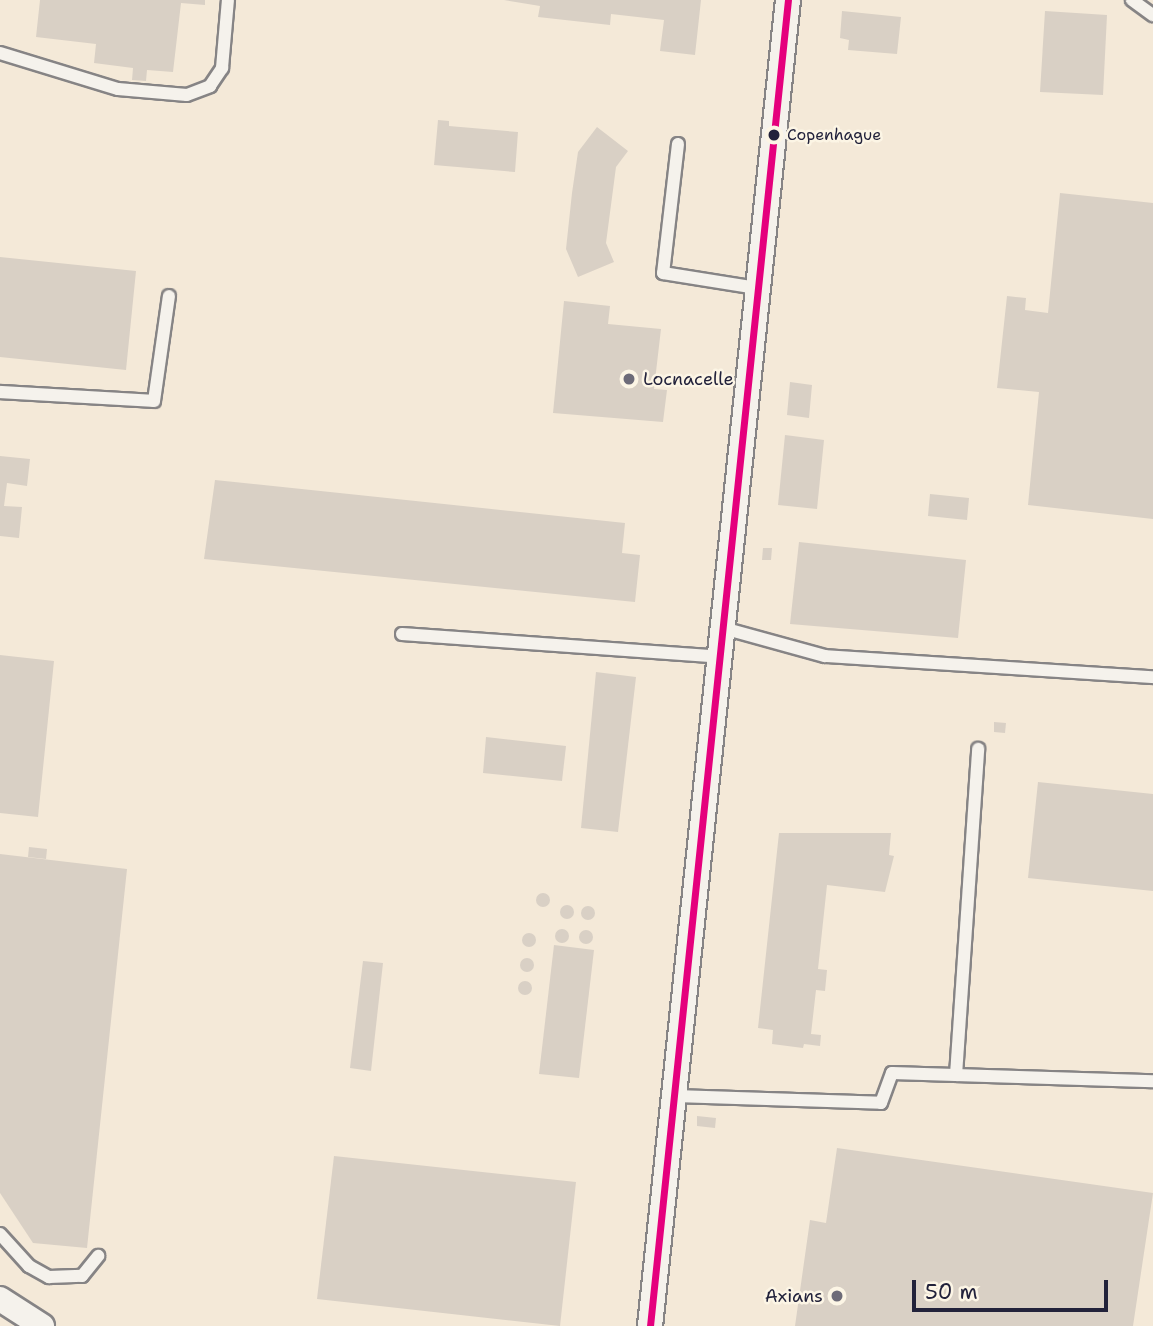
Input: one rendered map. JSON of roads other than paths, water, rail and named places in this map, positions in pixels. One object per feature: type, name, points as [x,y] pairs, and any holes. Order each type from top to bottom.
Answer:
[{"type":"street","points":[[650,1326],[788,0]]},
{"type":"street","points":[[0,1298],[42,1326]]},
{"type":"lane","points":[[0,53],[118,89],[187,95],[210,86],[222,68],[228,0]]},
{"type":"lane","points":[[1132,0],[1153,15]]},
{"type":"lane","points":[[678,144],[663,273],[757,289]]},
{"type":"lane","points":[[0,392],[154,401],[169,296]]},
{"type":"lane","points":[[723,628],[825,656],[1153,677]]},
{"type":"lane","points":[[402,634],[720,657]]},
{"type":"lane","points":[[956,1075],[978,749]]},
{"type":"lane","points":[[675,1096],[881,1103],[892,1073],[1153,1081]]},
{"type":"lane","points":[[0,1234],[29,1266],[49,1278],[82,1276],[98,1256]]},
{"type":"place","name":"Copenhague","points":[[774,135]]},
{"type":"place","name":"Locnacelle","points":[[629,379]]},
{"type":"place","name":"Axians","points":[[837,1296]]}]
